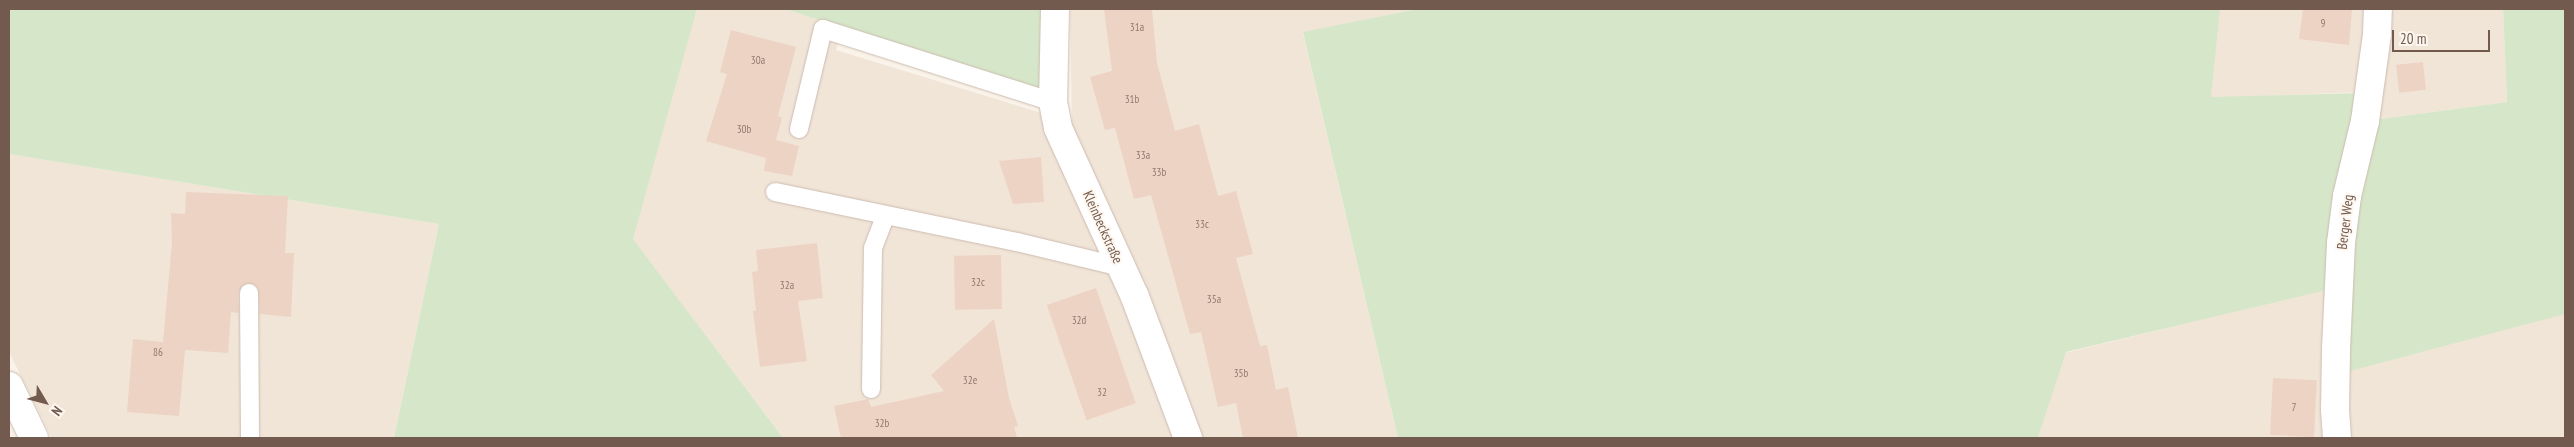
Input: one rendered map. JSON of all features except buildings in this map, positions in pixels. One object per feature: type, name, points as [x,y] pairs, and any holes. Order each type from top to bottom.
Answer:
[{"type":"street","name":"Kleinbeckstraße","points":[[1055,9],[1053,102],[1058,128],[1135,297],[1188,438]]},
{"type":"street","name":"Berger Weg","points":[[2337,438],[2335,409],[2336,350],[2341,243],[2347,196],[2365,121],[2377,34],[2378,9]]},
{"type":"street","points":[[9,386],[34,438]]},
{"type":"lane","points":[[799,129],[822,29],[1053,102]]},
{"type":"lane","points":[[775,192],[1017,242],[1121,267]]},
{"type":"lane","points":[[871,389],[873,248],[885,216]]},
{"type":"lane","points":[[249,293],[250,438]]},
{"type":"shaded area","points":[[697,9],[785,9],[842,27],[836,50],[1051,116],[1181,438],[783,438],[632,239]]},
{"type":"shaded area","points":[[1070,9],[1416,9],[1303,33],[1398,438],[1202,438],[1096,181],[1072,130]]},
{"type":"shaded area","points":[[2219,9],[2370,9],[2361,92],[2210,98]]},
{"type":"shaded area","points":[[2385,9],[2503,9],[2507,102],[2373,120]]},
{"type":"shaded area","points":[[9,154],[439,224],[394,438],[52,438],[9,352]]},
{"type":"shaded area","points":[[2331,288],[2565,314],[2565,438],[2038,438],[2065,353]]},
{"type":"green space","points":[[9,9],[697,9],[633,239],[783,438],[394,438],[439,224],[9,154]]},
{"type":"green space","points":[[785,9],[1043,9],[1045,93]]},
{"type":"green space","points":[[1417,9],[2220,9],[2211,97],[2361,93],[2331,289],[2066,352],[2038,438],[1398,438],[1303,32]]},
{"type":"green space","points":[[2503,9],[2565,9],[2565,314],[2343,373],[2346,278],[2373,120],[2507,102]]}]
